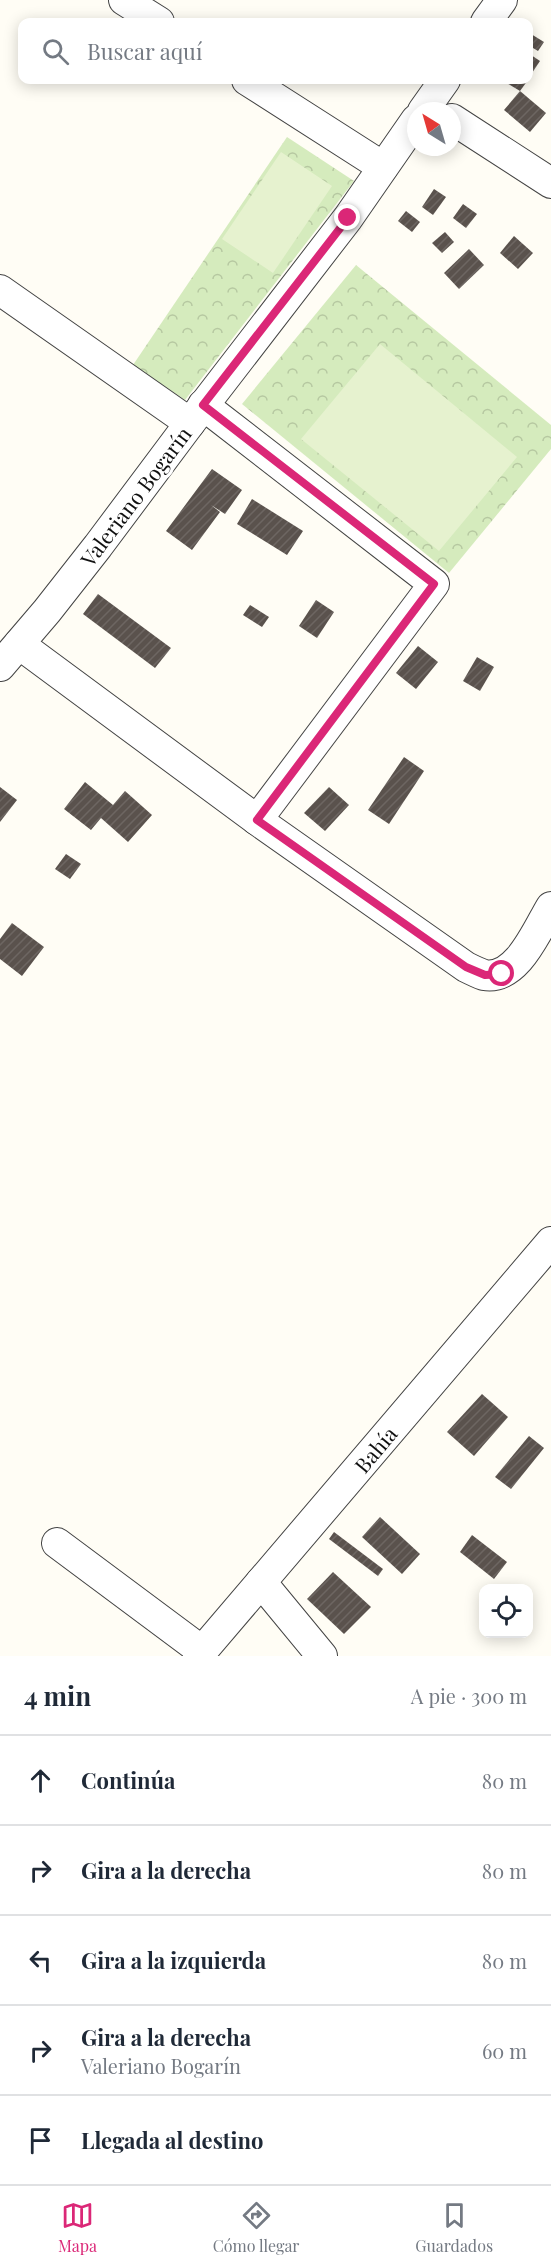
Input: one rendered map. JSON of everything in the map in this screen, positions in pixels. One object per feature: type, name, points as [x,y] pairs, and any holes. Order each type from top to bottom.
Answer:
[{"type":"street","points":[[124,0],[153,18]]},
{"type":"street","points":[[489,18],[502,0]]},
{"type":"street","points":[[253,84],[383,167]]},
{"type":"street","points":[[461,125],[551,183]]},
{"type":"street","name":"Valeriano Bogarín","points":[[9,655],[98,546],[196,414],[348,218],[383,167],[407,139]]},
{"type":"street","points":[[0,290],[196,414],[434,584],[257,820]]},
{"type":"street","points":[[9,655],[257,820],[466,967],[485,975],[502,974],[521,958],[551,907]]},
{"type":"street","name":"Bahía","points":[[200,1654],[551,1242]]},
{"type":"street","points":[[57,1543],[200,1654]]},
{"type":"street","points":[[261,1582],[322,1656]]},
{"type":"green space","points":[[287,137],[354,181],[185,400],[133,365]]},
{"type":"green space","points":[[281,152],[332,186],[273,273],[222,239]]},
{"type":"green space","points":[[356,265],[551,425],[551,449],[449,573],[242,404]]},
{"type":"green space","points":[[380,344],[517,457],[439,551],[301,439]]},
{"type":"building","points":[[533,35],[544,42],[538,51],[533,48]]},
{"type":"building","points":[[533,56],[540,61],[533,72]]},
{"type":"building","points":[[509,84],[525,84],[520,91]]},
{"type":"building","points":[[520,91],[546,113],[530,132],[504,110]]},
{"type":"building","points":[[434,189],[446,197],[433,215],[422,207]]},
{"type":"building","points":[[463,204],[477,214],[466,228],[453,218]]},
{"type":"building","points":[[406,211],[420,222],[412,232],[398,221]]},
{"type":"building","points":[[445,232],[454,242],[442,253],[432,243]]},
{"type":"building","points":[[514,236],[533,253],[518,269],[500,253]]},
{"type":"building","points":[[469,249],[484,265],[459,289],[444,273]]},
{"type":"building","points":[[212,469],[242,490],[225,514],[211,505],[220,512],[192,550],[166,531]]},
{"type":"building","points":[[252,499],[303,531],[287,555],[237,524]]},
{"type":"building","points":[[98,594],[171,648],[155,668],[83,614]]},
{"type":"building","points":[[316,600],[334,612],[317,638],[299,626]]},
{"type":"building","points":[[250,605],[269,617],[262,627],[243,615]]},
{"type":"building","points":[[418,646],[438,662],[416,689],[396,673]]},
{"type":"building","points":[[477,657],[494,667],[480,691],[463,681]]},
{"type":"building","points":[[404,757],[424,771],[389,824],[368,810]]},
{"type":"building","points":[[85,782],[113,805],[125,791],[152,815],[128,842],[101,818],[91,830],[64,809]]},
{"type":"building","points":[[0,787],[17,800],[0,822]]},
{"type":"building","points":[[329,787],[349,805],[325,831],[304,813]]},
{"type":"building","points":[[66,854],[81,864],[70,879],[55,869]]},
{"type":"building","points":[[12,923],[44,947],[22,976],[0,959],[0,939]]},
{"type":"building","points":[[482,1394],[508,1417],[474,1456],[447,1432]]},
{"type":"building","points":[[529,1436],[544,1448],[511,1489],[495,1477]]},
{"type":"building","points":[[380,1517],[420,1554],[402,1574],[362,1537]]},
{"type":"building","points":[[334,1532],[383,1569],[378,1576],[329,1539]]},
{"type":"building","points":[[472,1535],[507,1562],[494,1579],[460,1552]]},
{"type":"building","points":[[333,1572],[371,1607],[344,1634],[307,1599]]},
{"type":"route","points":[[348,218],[203,405],[434,584],[257,820],[466,967],[485,975],[502,974]]}]
